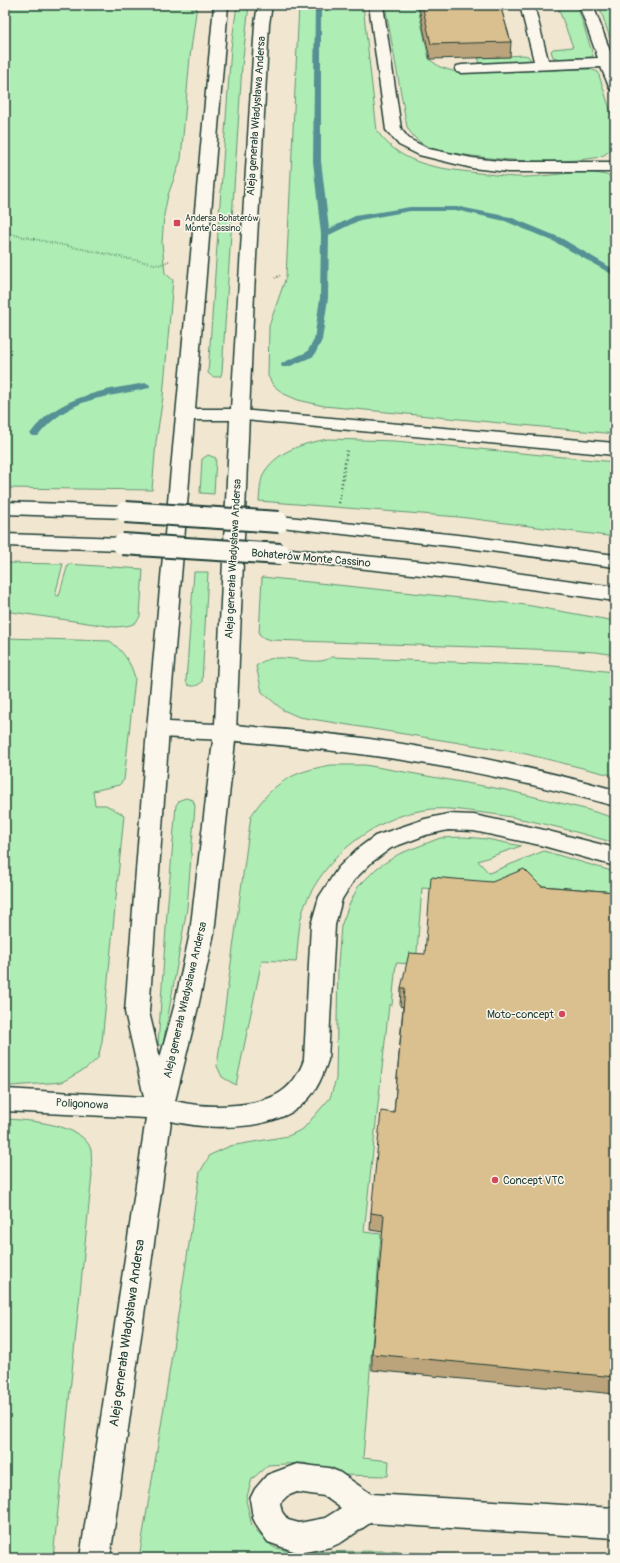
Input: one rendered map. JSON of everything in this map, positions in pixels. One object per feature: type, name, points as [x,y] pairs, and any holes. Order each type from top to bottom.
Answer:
[{"type":"main road","name":"Aleja generała Władysława Andersa","points":[[160,1108],[137,1012],[158,729],[221,5]]},
{"type":"main road","name":"Aleja generała Władysława Andersa","points":[[95,1558],[160,1108],[186,1006],[202,933],[225,732],[253,170],[262,24],[265,5]]},
{"type":"main road","points":[[376,5],[394,130],[404,142],[424,152],[472,163],[508,167],[615,167]]},
{"type":"main road","points":[[527,5],[542,65]]},
{"type":"main road","points":[[586,5],[615,86]]},
{"type":"main road","points":[[462,69],[607,62]]},
{"type":"main road","points":[[186,414],[240,415],[615,449]]},
{"type":"main road","points":[[5,508],[125,512],[279,522],[467,542],[615,561]]},
{"type":"main road","name":"Bohaterów Monte Cassino","points":[[5,540],[122,544],[281,554],[458,572],[615,594]]},
{"type":"main road","points":[[158,729],[225,732],[360,746],[444,758],[519,773],[615,798]]},
{"type":"main road","name":"Poligonowa","points":[[5,1100],[160,1108],[212,1117],[250,1115],[266,1112],[281,1106],[293,1098],[304,1086],[313,1072],[316,1060],[322,924],[331,896],[346,874],[364,856],[383,842],[425,827],[448,822],[474,823],[540,837],[615,857]]},
{"type":"main road","points":[[366,1508],[615,1524]]},
{"type":"path","points":[[5,233],[159,265],[170,260]]},
{"type":"path","points":[[338,506],[346,461]]},
{"type":"green space","points":[[5,5],[197,5],[190,57],[181,159],[168,195],[164,215],[162,243],[165,273],[173,280],[163,397],[156,442],[152,490],[5,488]]},
{"type":"green space","points":[[237,5],[249,5],[242,66],[222,371],[221,376],[215,377],[208,373],[231,48]]},
{"type":"green space","points":[[299,5],[363,5],[377,131],[387,143],[398,152],[409,158],[435,167],[508,177],[592,173],[615,178],[615,434],[324,406],[298,400],[284,394],[273,385],[268,376],[269,326],[286,277]]},
{"type":"green space","points":[[385,5],[421,5],[422,8],[418,8],[429,59],[440,67],[459,73],[581,69],[590,69],[598,72],[615,125],[615,147],[604,155],[595,158],[563,161],[530,161],[497,159],[451,153],[433,149],[425,145],[414,136],[407,127]]},
{"type":"green space","points":[[557,5],[577,5],[593,55],[592,57],[560,59],[553,57],[551,51],[553,49],[573,47]]},
{"type":"green space","points":[[599,5],[615,5],[615,53]]},
{"type":"green space","points":[[528,56],[531,60],[526,63],[480,63],[478,58]]},
{"type":"green space","points":[[328,439],[395,441],[615,462],[615,537],[459,517],[259,501],[260,485],[263,474],[271,464],[285,453],[302,445]]},
{"type":"green space","points":[[208,455],[216,458],[214,494],[200,493],[202,459]]},
{"type":"green space","points":[[5,563],[63,564],[55,595],[59,596],[68,564],[143,569],[140,616],[133,624],[115,627],[5,611]]},
{"type":"green space","points":[[194,572],[208,572],[202,682],[194,686],[188,685],[186,681]]},
{"type":"green space","points":[[262,577],[526,605],[615,621],[615,655],[596,652],[532,649],[271,640],[264,638],[259,634]]},
{"type":"green space","points":[[5,638],[110,641],[126,657],[135,678],[124,780],[119,785],[93,791],[95,805],[106,805],[124,815],[102,1042],[98,1058],[87,1068],[62,1082],[12,1086],[5,1085]]},
{"type":"green space","points":[[332,657],[553,666],[615,672],[615,776],[522,753],[299,717],[283,710],[262,692],[256,666],[263,661],[286,658],[322,661]]},
{"type":"green space","points":[[331,765],[365,765],[506,790],[585,809],[615,818],[615,843],[529,821],[494,814],[451,809],[431,809],[414,812],[392,819],[372,829],[338,855],[313,888],[302,914],[296,962],[262,960],[236,1085],[222,1077],[217,1066],[251,816],[267,795],[285,780],[305,771]]},
{"type":"green space","points":[[186,798],[193,800],[195,806],[187,908],[163,1045],[158,1045],[176,805],[180,800]]},
{"type":"green space","points":[[464,837],[487,839],[521,846],[478,861],[489,873],[544,851],[615,872],[615,902],[422,888],[416,964],[396,963],[392,1005],[389,1005],[364,1232],[381,1234],[363,1458],[389,1461],[388,1476],[339,1475],[304,1463],[268,1465],[252,1479],[246,1500],[252,1526],[273,1547],[291,1552],[383,1551],[511,1558],[139,1558],[200,1172],[210,1155],[230,1146],[288,1136],[303,1129],[330,1098],[336,1079],[338,964],[341,926],[358,887],[377,868],[399,854],[440,838]]},
{"type":"green space","points":[[5,1119],[40,1122],[67,1129],[78,1134],[86,1141],[91,1150],[92,1175],[53,1558],[5,1558]]},
{"type":"building","points":[[422,5],[500,5],[511,42],[431,44]]},
{"type":"building","name":"Concept VTC","points":[[524,869],[541,886],[615,892],[615,1377],[372,1354],[384,1215],[371,1213],[381,1111],[394,1113],[405,988],[401,988],[409,953],[425,954],[431,877],[492,882]]},
{"type":"waterway","points":[[318,5],[317,161],[325,234]]},
{"type":"waterway","points":[[325,234],[358,218],[410,209],[460,209],[507,219],[558,240],[615,273]]},
{"type":"waterway","points":[[285,365],[311,354],[318,340],[324,298],[325,234]]},
{"type":"waterway","points":[[35,434],[45,422],[70,404],[115,391],[146,386]]},
{"type":"place","name":"Andersa Bohaterów Monte Cassino","points":[[177,223]]},
{"type":"place","name":"Moto-concept","points":[[562,1014]]},
{"type":"place","name":"Concept VTC","points":[[495,1180]]}]
